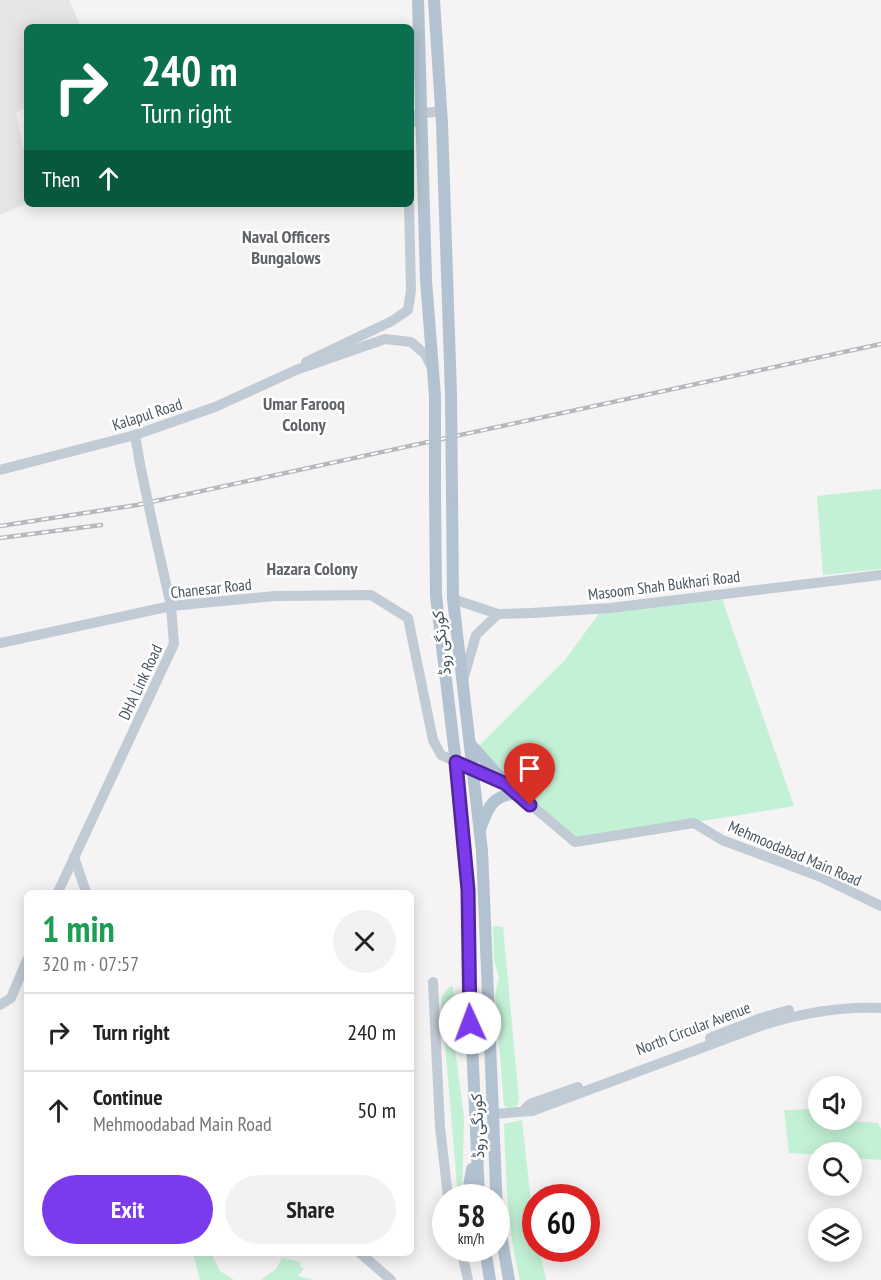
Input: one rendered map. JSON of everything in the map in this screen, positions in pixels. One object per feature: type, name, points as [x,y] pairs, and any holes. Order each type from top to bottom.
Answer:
[{"type":"main road","name":"کورنگی روڈ","points":[[418,0],[426,280],[435,396],[436,596],[456,762],[468,890],[475,1161],[478,1184]]},
{"type":"main road","name":"کورنگی روڈ","points":[[434,0],[441,111],[451,395],[453,599],[482,851],[497,1211],[509,1280]]},
{"type":"main road","points":[[470,744],[511,788],[494,800],[479,831]]},
{"type":"main road","points":[[470,1184],[475,1161]]},
{"type":"main road","points":[[487,1262],[490,1280]]},
{"type":"street","points":[[414,121],[422,113],[441,111]]},
{"type":"street","points":[[296,370],[308,361],[392,321],[408,310],[411,290],[409,207]]},
{"type":"street","points":[[296,370],[390,339],[411,342],[420,348],[429,360],[434,375]]},
{"type":"street","name":"Kalapul Road","points":[[0,470],[135,435],[215,407],[296,370]]},
{"type":"street","name":"DHA Link Road","points":[[59,890],[174,644],[171,606],[135,435]]},
{"type":"street","name":"Masoom Shah Bukhari Road","points":[[453,599],[498,614],[610,608],[881,575]]},
{"type":"street","name":"Chanesar Road","points":[[0,643],[171,606],[324,594],[371,595],[389,604],[408,618],[433,740],[444,758],[456,762]]},
{"type":"street","points":[[462,683],[477,634],[498,614]]},
{"type":"street","name":"Mehmoodabad Main Road","points":[[456,762],[474,768],[511,788],[575,842],[694,823],[722,840],[821,877],[881,906]]},
{"type":"street","points":[[74,857],[85,890]]},
{"type":"street","points":[[0,1005],[10,998],[24,967]]},
{"type":"street","points":[[433,982],[440,1127],[447,1184]]},
{"type":"street","name":"North Circular Avenue","points":[[524,1110],[530,1104],[676,1052],[761,1018],[834,1002],[881,1001]]},
{"type":"street","name":"North Circular Avenue","points":[[494,1114],[524,1110],[532,1112],[763,1025],[801,1014],[851,1008],[881,1008]]},
{"type":"street","points":[[364,1256],[392,1280]]},
{"type":"street","points":[[464,1262],[468,1280]]},
{"type":"shaded area","points":[[0,0],[69,0],[80,24],[24,24],[24,109],[16,113],[24,151],[24,204],[0,215]]},
{"type":"green space","points":[[881,489],[881,569],[823,575],[817,496]]},
{"type":"green space","points":[[720,593],[794,806],[575,842],[476,749],[565,660],[603,608]]},
{"type":"green space","points":[[493,926],[503,927],[519,1100],[517,1106],[509,1108],[504,1106],[495,994],[499,978],[494,960]]},
{"type":"green space","points":[[453,986],[454,1042],[464,1117],[462,1184],[457,1184],[441,997],[449,987]]},
{"type":"green space","points":[[808,1109],[808,1130],[862,1130],[862,1122],[878,1123],[881,1129],[881,1160],[862,1159],[862,1142],[808,1142],[808,1154],[789,1153],[784,1110]]},
{"type":"green space","points":[[522,1120],[529,1184],[522,1184],[522,1262],[542,1262],[546,1280],[520,1280],[510,1222],[510,1184],[507,1184],[504,1124]]},
{"type":"green space","points":[[194,1256],[212,1256],[220,1271],[234,1280],[200,1280]]},
{"type":"green space","points":[[282,1258],[301,1262],[300,1267],[304,1268],[298,1276],[315,1280],[261,1280],[276,1269]]},
{"type":"railway","points":[[0,526],[137,505],[881,344]]},
{"type":"railway","points":[[0,538],[101,525]]},
{"type":"district","name":"Naval Officers Bungalows","points":[[286,247]]},
{"type":"district","name":"Umar Farooq Colony","points":[[304,414]]},
{"type":"district","name":"Hazara Colony","points":[[312,569]]},
{"type":"route","points":[[470,1023],[468,890],[456,762],[506,784],[530,805]]}]
